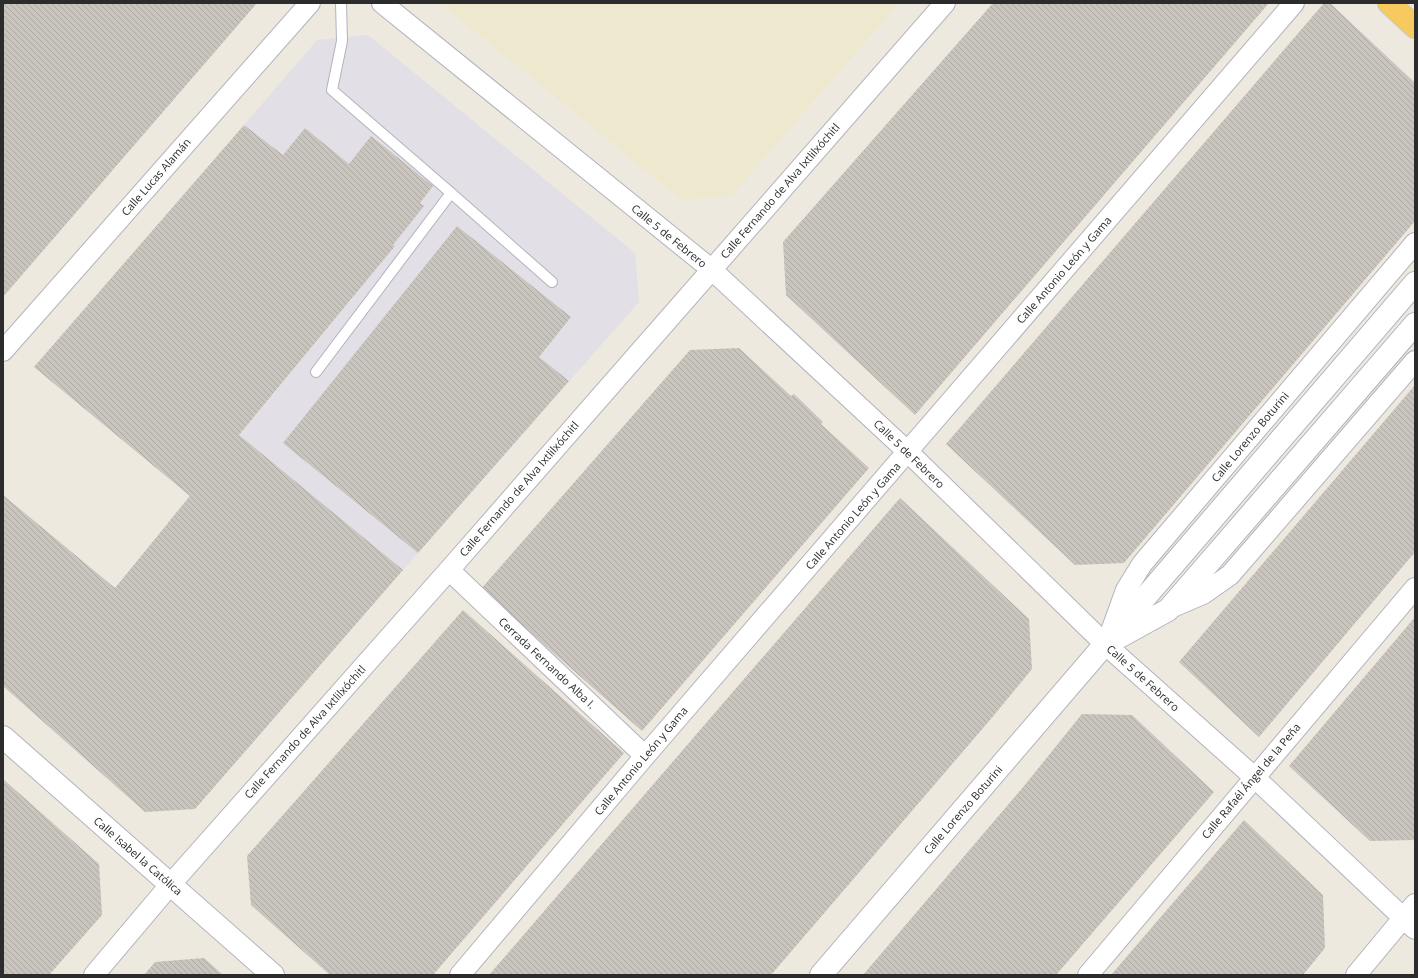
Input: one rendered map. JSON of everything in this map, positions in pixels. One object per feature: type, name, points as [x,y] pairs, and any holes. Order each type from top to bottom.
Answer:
[{"type":"highway","points":[[1389,3],[1415,27]]},
{"type":"main road","name":"Calle Lorenzo Boturini","points":[[821,975],[1106,645],[1415,283]]},
{"type":"main road","name":"Calle Lorenzo Boturini","points":[[1106,645],[1168,610],[1415,324]]},
{"type":"main road","name":"Calle Isabel la Católica","points":[[3,737],[272,975]]},
{"type":"street","name":"Calle Lucas Alamán","points":[[3,351],[310,3]]},
{"type":"street","name":"Calle 5 de Febrero","points":[[382,3],[711,270],[908,452],[1106,645],[1411,917]]},
{"type":"street","name":"Calle Fernando de Alva Ixtlilxóchitl","points":[[94,975],[170,885],[945,3]]},
{"type":"street","name":"Calle Antonio León y Gama","points":[[460,975],[644,756],[1294,3]]},
{"type":"street","name":"Calle Lorenzo Boturini","points":[[1106,645],[1126,590],[1142,564],[1415,243]]},
{"type":"street","name":"Calle Lorenzo Boturini","points":[[1168,610],[1203,594],[1230,575],[1415,361]]},
{"type":"street","name":"Cerrada Fernando Alba I.","points":[[448,570],[644,756]]},
{"type":"street","name":"Calle Rafaél Ángel de la Peña","points":[[1088,975],[1415,588]]},
{"type":"street","points":[[1356,975],[1411,917]]},
{"type":"lane","points":[[341,3],[342,41],[332,90],[552,282]]},
{"type":"lane","points":[[316,372],[451,193]]},
{"type":"shaded area","points":[[440,3],[899,3],[732,195],[682,200]]},
{"type":"shaded area","points":[[368,35],[635,253],[639,302],[403,570],[316,642],[168,522],[395,246],[244,125],[317,40]]},
{"type":"building","points":[[3,3],[257,3],[3,297]]},
{"type":"building","points":[[993,3],[1269,3],[915,415],[786,295],[783,242]]},
{"type":"building","points":[[1324,3],[1330,3],[1415,83],[1415,221],[1124,563],[1075,565],[946,444]]},
{"type":"building","points":[[244,125],[283,155],[305,128],[349,164],[371,136],[433,186],[420,203],[424,206],[393,245],[395,246],[239,435],[403,570],[195,809],[145,812],[3,686],[3,495],[115,588],[190,496],[34,367]]},
{"type":"building","points":[[457,226],[571,317],[539,357],[569,381],[418,553],[283,443]]},
{"type":"building","points":[[739,348],[791,396],[794,394],[823,422],[821,424],[869,468],[642,731],[481,589],[690,350]]},
{"type":"building","points":[[1415,385],[1415,552],[1259,737],[1179,662]]},
{"type":"building","points":[[900,498],[1029,619],[1032,669],[771,975],[489,975]]},
{"type":"building","points":[[463,610],[624,753],[433,975],[330,975],[251,905],[247,856]]},
{"type":"building","points":[[1415,617],[1415,840],[1370,841],[1289,766]]},
{"type":"building","points":[[1082,714],[1132,715],[1214,792],[1056,975],[863,975],[1024,786]]},
{"type":"building","points":[[3,779],[99,864],[102,915],[49,975],[3,975]]},
{"type":"building","points":[[1244,820],[1323,895],[1325,948],[1303,975],[1111,975]]},
{"type":"building","points":[[204,958],[223,975],[144,975],[155,962]]}]
